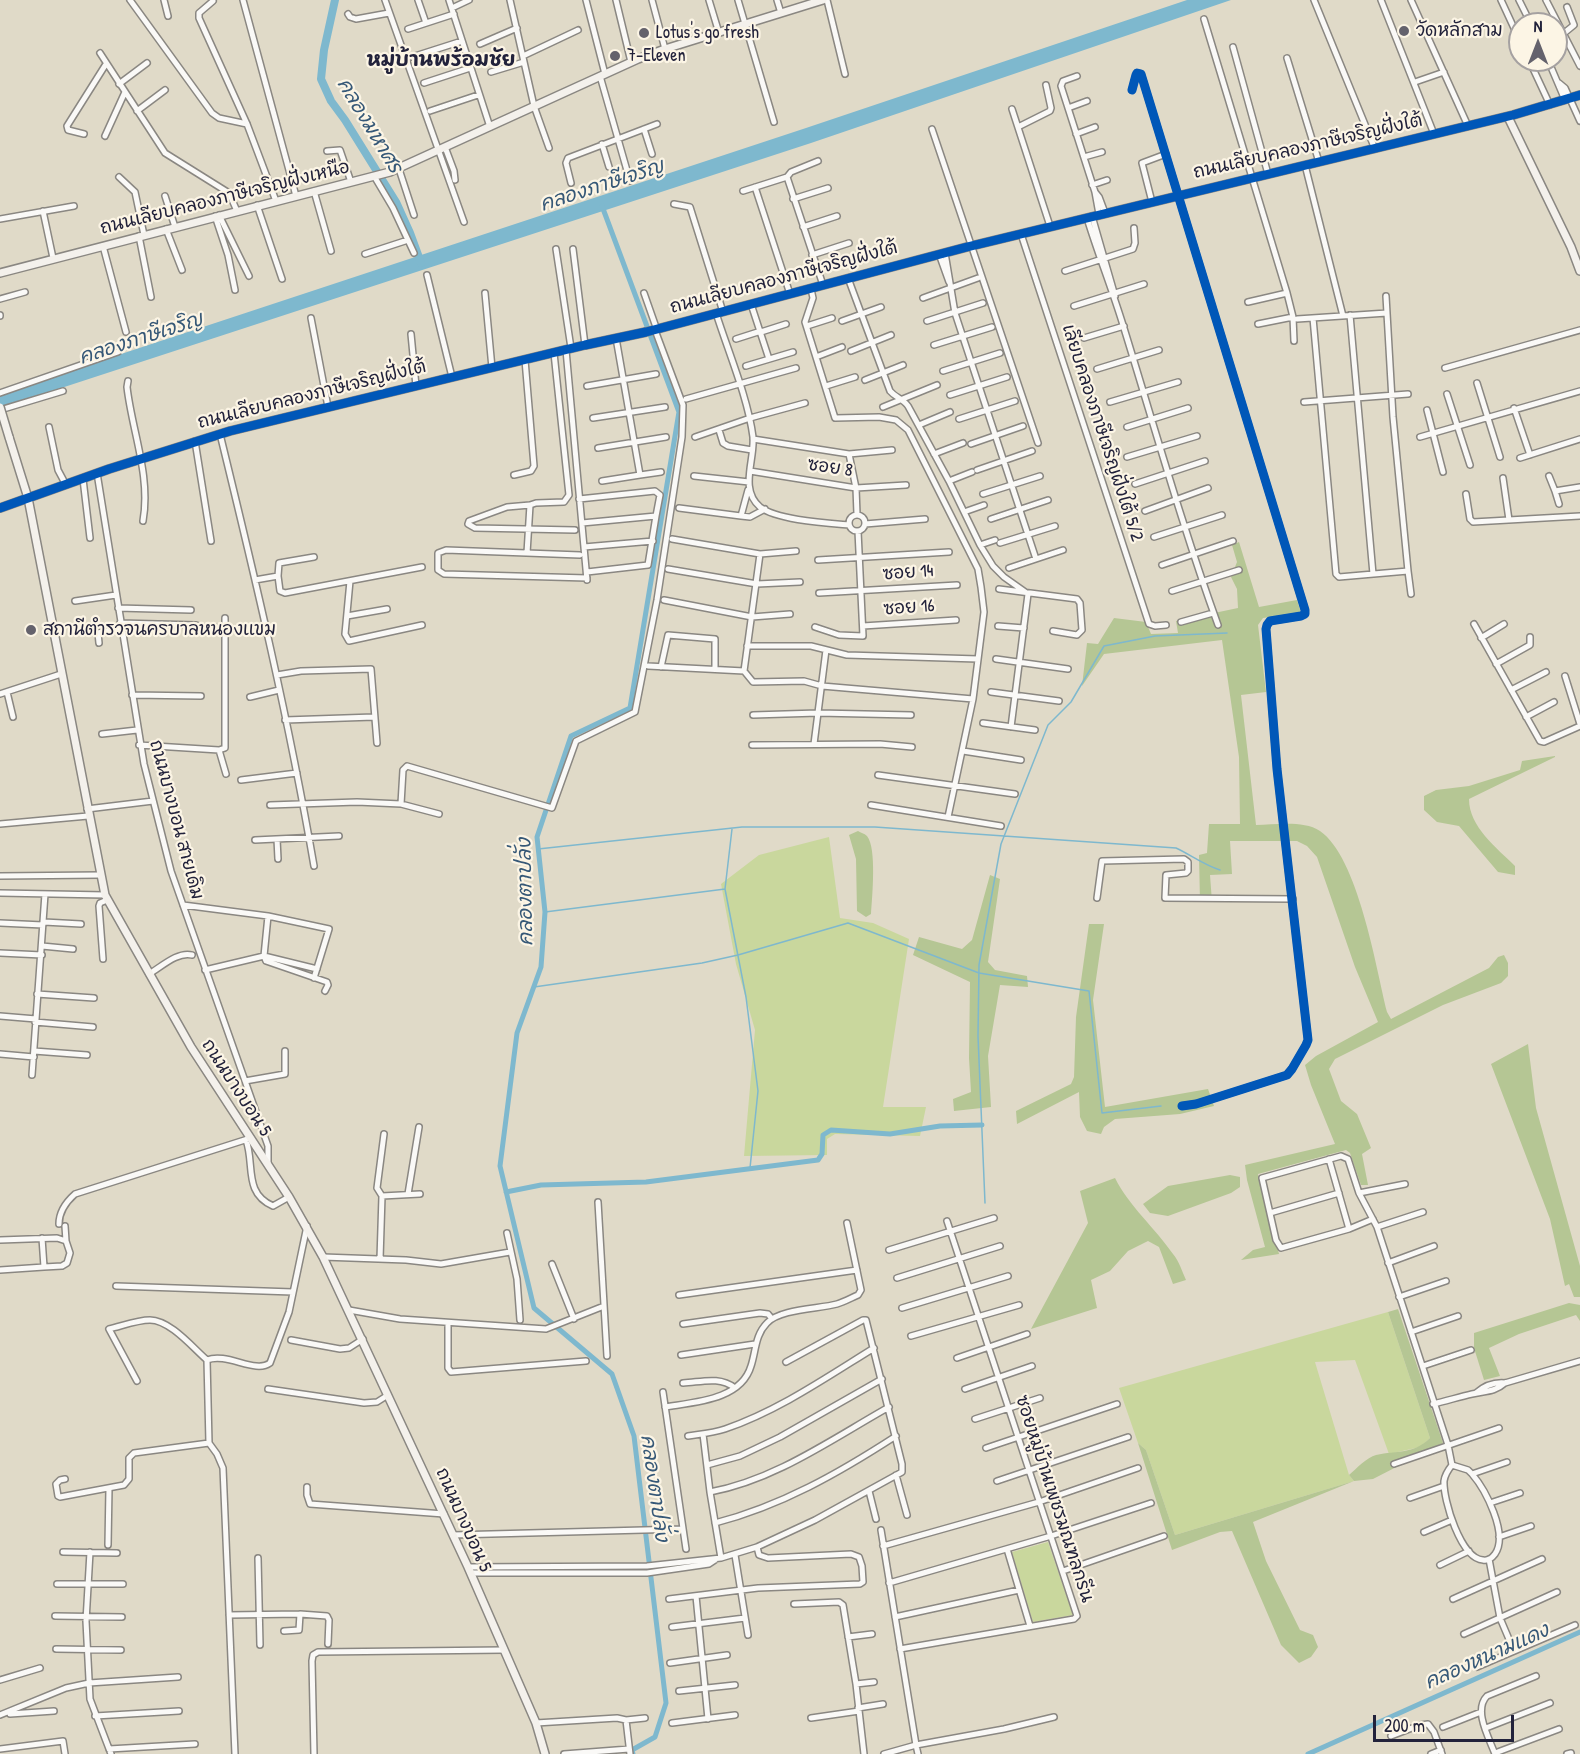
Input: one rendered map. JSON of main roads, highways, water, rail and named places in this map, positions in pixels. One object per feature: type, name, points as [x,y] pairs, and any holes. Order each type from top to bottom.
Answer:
[{"type":"main road","name":"ถนนเลียบคลองภาษีเจริญฝั่งเหนือ","points":[[0,273],[390,172],[631,62],[811,2],[825,0]]},
{"type":"main road","name":"ถนนเลียบคลองภาษีเจริญฝั่งใต้","points":[[0,508],[97,473],[220,434],[585,345],[653,331],[1050,226],[1508,117],[1580,95]]},
{"type":"main road","points":[[1508,117],[1580,271]]},
{"type":"main road","name":"ถนนบางบอน 5","points":[[0,408],[28,498],[106,897],[191,1047],[313,1237],[470,1570],[536,1723],[545,1754]]},
{"type":"water","points":[[1187,0],[1231,0],[811,143],[0,408],[0,394]]},
{"type":"waterway","name":"คลองมหาศร","points":[[335,0],[324,50],[321,79],[331,101],[396,202],[421,263]]},
{"type":"waterway","name":"คลองตาปลั่ง","points":[[602,206],[679,412],[630,708],[571,736],[537,837],[545,912],[541,967],[517,1033],[500,1166],[534,1308],[612,1374],[634,1436],[666,1703],[655,1737],[632,1750],[633,1754]]},
{"type":"waterway","points":[[985,1203],[978,1036],[979,965],[1001,844],[1048,725],[1071,702],[1104,646],[1155,636],[1227,633]]},
{"type":"waterway","points":[[538,849],[742,827],[875,827],[1176,848],[1220,870]]},
{"type":"waterway","points":[[732,829],[725,889],[746,997],[758,1091],[750,1168]]},
{"type":"waterway","points":[[545,912],[725,889]]},
{"type":"waterway","points":[[534,987],[702,963],[848,923],[979,973],[1089,991],[1102,1113],[1161,1106]]},
{"type":"waterway","points":[[506,1192],[541,1185],[646,1182],[818,1160],[822,1154],[823,1135],[831,1130],[890,1134],[940,1126],[982,1125]]},
{"type":"waterway","name":"คลองหนามแดง","points":[[1308,1754],[1580,1632]]},
{"type":"place","name":"วัดหลักสาม","points":[[1404,31]]},
{"type":"place","name":"Lotus's go fresh","points":[[644,33]]},
{"type":"place","name":"7-Eleven","points":[[615,56]]},
{"type":"place","name":"สถานีตำรวจนครบาลหนองแขม","points":[[31,630]]},
{"type":"district","name":"หมู่บ้านพร้อมชัย","points":[[441,61]]},
{"type":"water label","name":"คลองภาษีเจริญ","points":[[602,186]]},
{"type":"water label","name":"คลองภาษีเจริญ","points":[[141,339]]}]
